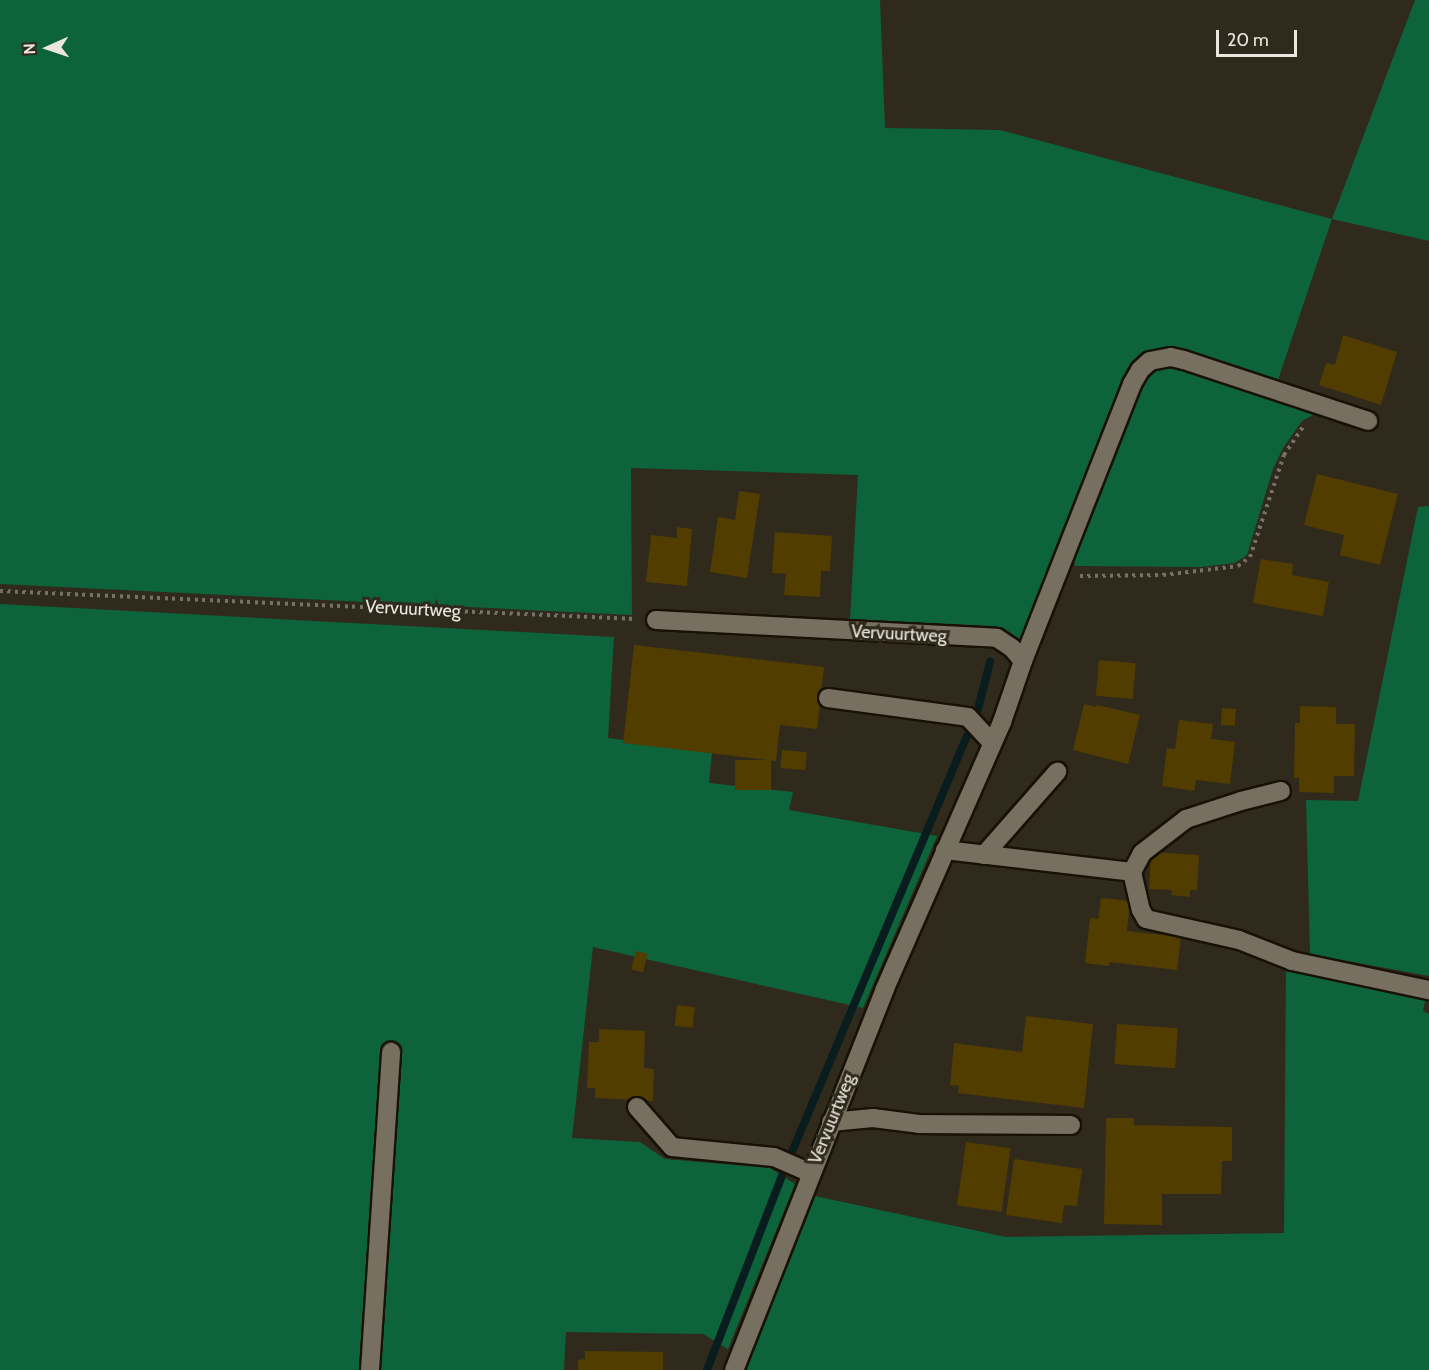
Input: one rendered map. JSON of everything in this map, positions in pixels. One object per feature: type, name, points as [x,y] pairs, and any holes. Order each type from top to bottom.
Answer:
[{"type":"street","points":[[1023,661],[1132,384],[1140,370],[1150,361],[1171,357],[1184,360],[1368,421]]},
{"type":"street","name":"Vervuurtweg","points":[[656,620],[997,638],[1012,648],[1023,661],[992,743],[831,1122],[734,1370]]},
{"type":"street","points":[[828,698],[968,717],[992,743]]},
{"type":"street","points":[[984,855],[1057,772]]},
{"type":"street","points":[[1281,791],[1186,819],[1142,853],[1132,872],[1141,910],[1146,919],[1239,940],[1292,961],[1429,990]]},
{"type":"street","points":[[945,850],[1132,872]]},
{"type":"street","points":[[370,1370],[391,1052]]},
{"type":"street","points":[[637,1107],[672,1147],[774,1157],[811,1173]]},
{"type":"street","points":[[831,1122],[873,1118],[919,1124],[1071,1125]]},
{"type":"path","points":[[1053,583],[1075,576],[1163,575],[1238,566],[1250,557],[1277,472],[1290,445],[1306,422],[1334,411]]},
{"type":"path","name":"Vervuurtweg","points":[[0,591],[656,620]]},
{"type":"green space","points":[[0,0],[880,0],[885,128],[1000,130],[1332,219],[1277,383],[1182,349],[1159,351],[1134,364],[1022,647],[1004,629],[994,626],[850,619],[858,475],[631,468],[632,615],[0,584]]},
{"type":"green space","points":[[1415,0],[1429,0],[1429,241],[1332,219]]},
{"type":"green space","points":[[1165,363],[1316,410],[1313,415],[1302,421],[1283,448],[1273,469],[1247,555],[1235,563],[1201,567],[1075,566],[1073,554],[1142,376]]},
{"type":"green space","points":[[1429,506],[1429,976],[1310,954],[1306,800],[1358,801],[1418,507]]},
{"type":"green space","points":[[0,604],[614,637],[608,738],[712,752],[709,783],[793,792],[789,810],[937,836],[863,1008],[593,947],[572,1138],[640,1142],[665,1159],[770,1168],[795,1184],[728,1349],[703,1334],[566,1332],[564,1370],[0,1370]]},
{"type":"green space","points":[[1286,967],[1426,997],[1423,1011],[1429,1014],[1429,1370],[742,1370],[810,1195],[1006,1237],[1284,1233]]},
{"type":"building","points":[[1343,335],[1397,352],[1381,405],[1319,385],[1326,363],[1335,365]]},
{"type":"building","points":[[1317,474],[1398,494],[1380,565],[1340,555],[1344,535],[1304,525]]},
{"type":"building","points":[[739,491],[760,494],[747,578],[710,572],[718,517],[735,520]]},
{"type":"building","points":[[677,527],[692,529],[687,586],[646,582],[651,535],[677,538]]},
{"type":"building","points":[[775,532],[832,536],[830,571],[821,571],[820,597],[784,595],[786,574],[772,573]]},
{"type":"building","points":[[1261,559],[1293,564],[1292,575],[1329,582],[1323,616],[1253,603]]},
{"type":"building","points":[[634,645],[824,667],[817,729],[780,725],[776,761],[623,743]]},
{"type":"building","points":[[1099,660],[1136,663],[1133,699],[1096,696]]},
{"type":"building","points":[[1084,704],[1140,715],[1128,764],[1073,750]]},
{"type":"building","points":[[1300,706],[1336,707],[1336,724],[1355,724],[1354,776],[1334,776],[1334,793],[1299,792],[1299,778],[1294,778],[1295,723],[1300,723]]},
{"type":"building","points":[[1222,708],[1236,709],[1235,726],[1221,725]]},
{"type":"building","points":[[1179,720],[1213,724],[1211,739],[1235,742],[1230,784],[1196,780],[1194,791],[1162,786],[1167,748],[1175,749]]},
{"type":"building","points":[[782,750],[807,752],[805,770],[780,768]]},
{"type":"building","points":[[735,760],[771,760],[771,790],[735,790]]},
{"type":"building","points":[[1151,852],[1199,855],[1197,890],[1190,890],[1190,897],[1171,895],[1172,890],[1149,889]]},
{"type":"building","points":[[1101,898],[1130,901],[1127,931],[1181,937],[1177,970],[1109,962],[1109,966],[1085,963],[1090,918],[1098,919]]},
{"type":"building","points":[[636,951],[648,954],[643,972],[631,969]]},
{"type":"building","points":[[677,1005],[695,1007],[693,1028],[675,1026]]},
{"type":"building","points":[[1026,1016],[1093,1024],[1084,1108],[958,1093],[959,1086],[950,1085],[954,1043],[1022,1052]]},
{"type":"building","points":[[1117,1024],[1178,1028],[1175,1068],[1114,1064]]},
{"type":"building","points":[[599,1029],[645,1031],[644,1068],[654,1069],[653,1101],[595,1098],[595,1088],[587,1088],[589,1042],[599,1042]]},
{"type":"building","points":[[1106,1118],[1134,1118],[1134,1125],[1232,1127],[1232,1161],[1222,1161],[1221,1194],[1162,1194],[1162,1225],[1104,1224]]},
{"type":"building","points":[[966,1142],[1011,1148],[1002,1212],[957,1205]]},
{"type":"building","points":[[1014,1159],[1082,1169],[1077,1206],[1064,1205],[1062,1223],[1006,1215]]},
{"type":"building","points":[[585,1351],[663,1352],[663,1370],[578,1370],[578,1360],[585,1359]]},
{"type":"waterway","points":[[978,709],[990,662]]},
{"type":"waterway","points":[[792,1152],[967,736]]},
{"type":"waterway","points":[[707,1370],[782,1176]]}]
